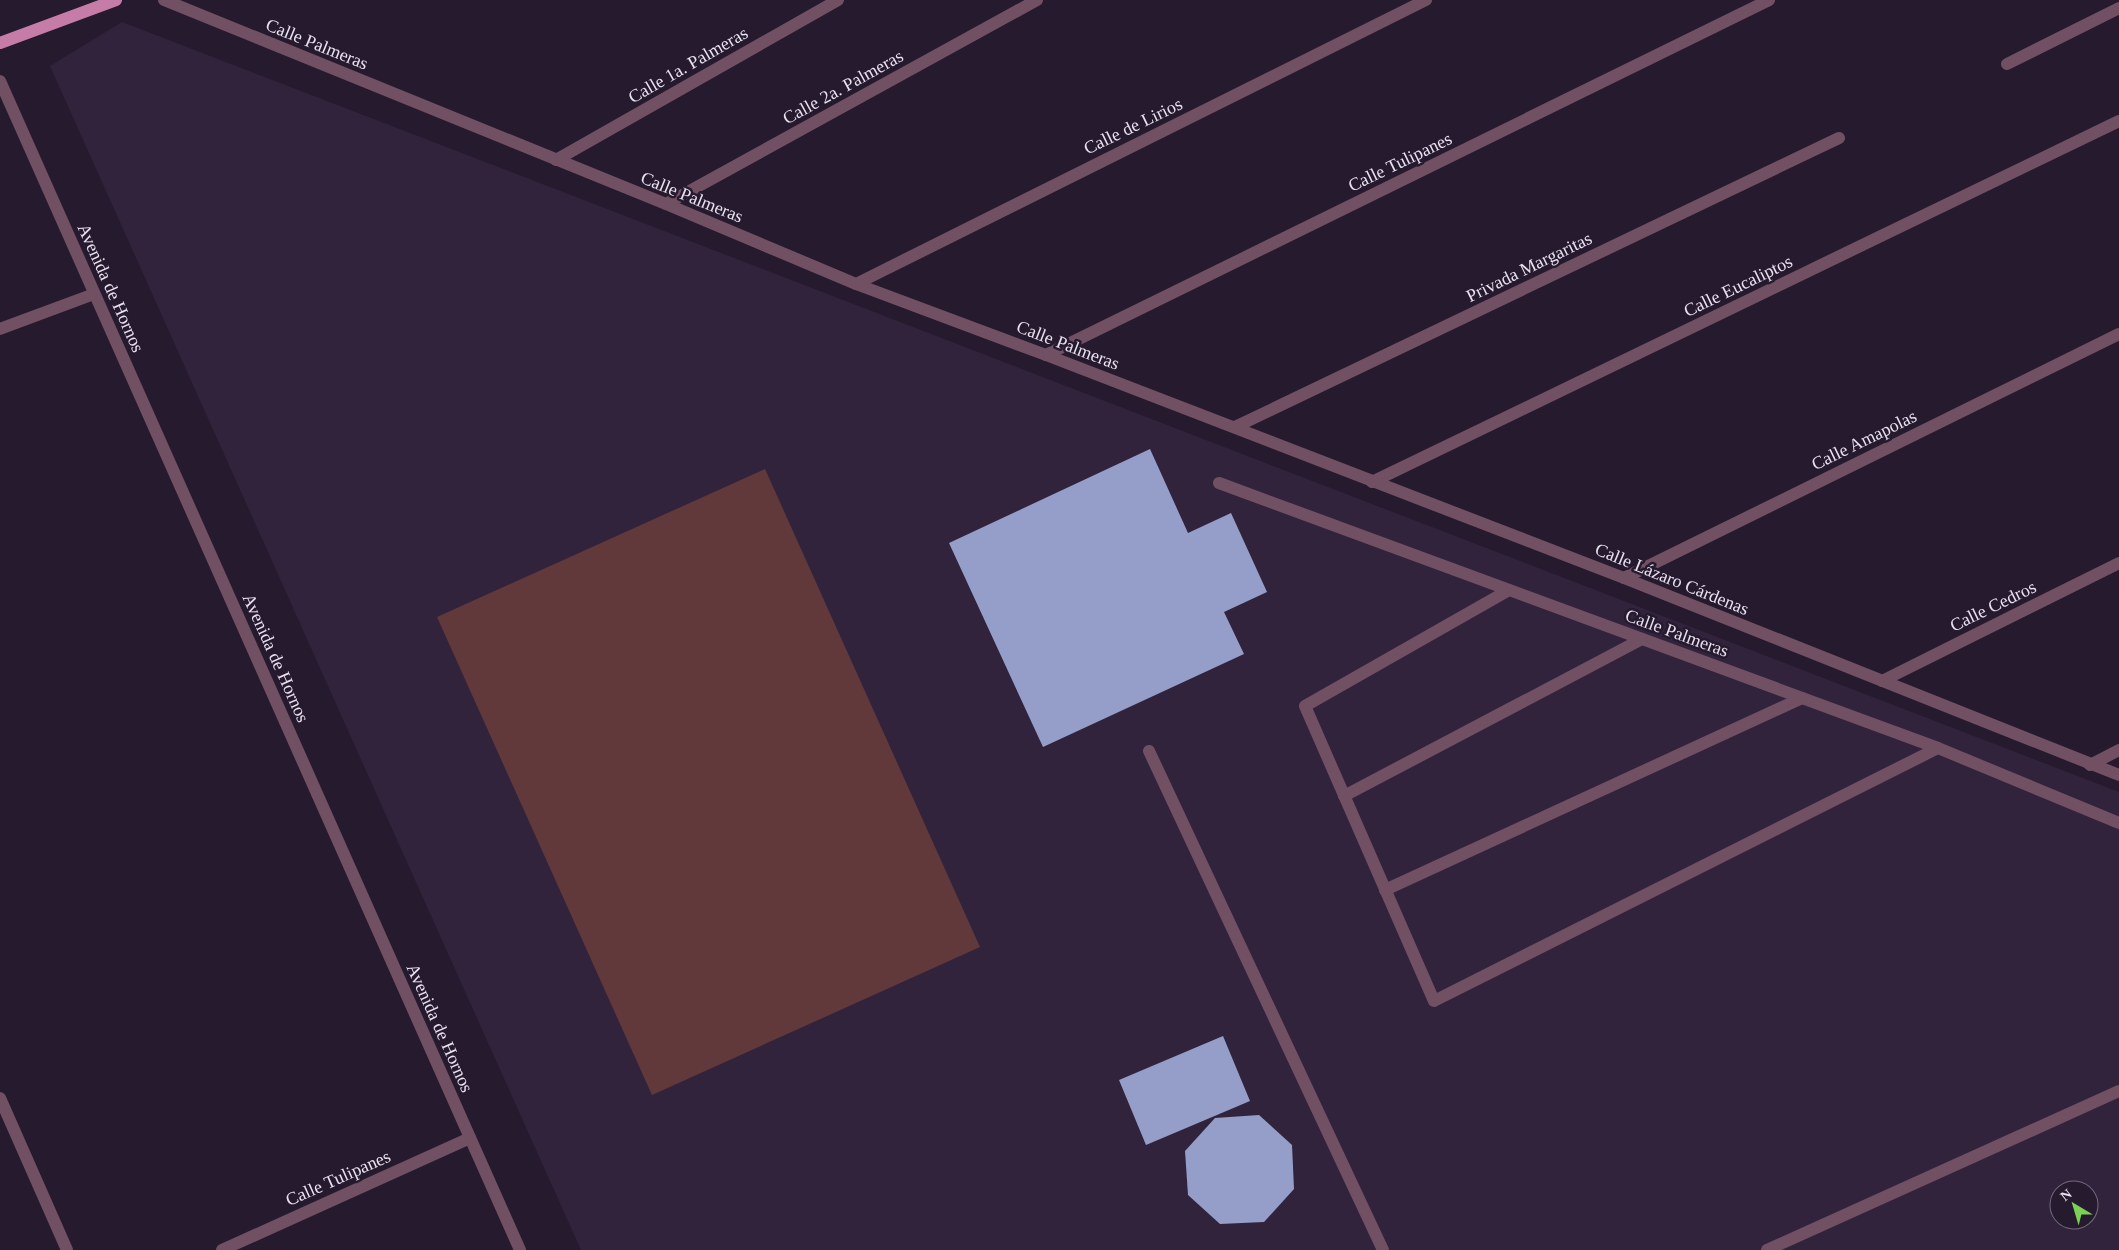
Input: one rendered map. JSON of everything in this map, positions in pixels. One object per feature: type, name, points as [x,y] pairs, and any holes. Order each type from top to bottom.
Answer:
[{"type":"main road","points":[[0,43],[116,0]]},
{"type":"street","name":"Calle Palmeras","points":[[164,0],[666,204],[856,284],[1210,418]]},
{"type":"street","name":"Calle 1a. Palmeras","points":[[556,160],[838,0]]},
{"type":"street","name":"Calle 2a. Palmeras","points":[[666,204],[1037,0]]},
{"type":"street","name":"Calle de Lirios","points":[[856,284],[1426,0]]},
{"type":"street","name":"Calle Tulipanes","points":[[1046,355],[1769,0]]},
{"type":"street","points":[[2007,64],[2119,8]]},
{"type":"street","name":"Avenida de Hornos","points":[[0,81],[520,1250]]},
{"type":"street","name":"Calle Eucaliptos","points":[[1372,482],[2119,121]]},
{"type":"street","name":"Privada Margaritas","points":[[1235,427],[1839,138]]},
{"type":"street","points":[[0,328],[94,294]]},
{"type":"street","name":"Calle Amapolas","points":[[1624,578],[2119,334]]},
{"type":"street","name":"Calle Lázaro Cárdenas","points":[[1210,418],[1624,578],[2119,775]]},
{"type":"street","name":"Calle Palmeras","points":[[1219,483],[1938,748],[2119,823]]},
{"type":"street","name":"Calle Cedros","points":[[1882,681],[2119,563]]},
{"type":"street","points":[[1509,590],[1305,706],[1434,1001],[1938,748]]},
{"type":"street","points":[[1344,796],[1642,639]]},
{"type":"street","points":[[1385,890],[1802,698]]},
{"type":"street","points":[[2090,764],[2119,750]]},
{"type":"street","points":[[1149,751],[1383,1250]]},
{"type":"street","points":[[1768,1250],[2119,1091]]},
{"type":"street","points":[[0,1098],[67,1250]]},
{"type":"street","name":"Calle Tulipanes","points":[[222,1250],[470,1138]]},
{"type":"shaded area","points":[[122,22],[2119,792],[2119,1250],[581,1250],[50,66]]},
{"type":"shaded area","points":[[765,469],[980,947],[652,1095],[437,617]]},
{"type":"building","points":[[1150,449],[1188,533],[1231,513],[1267,592],[1224,612],[1244,654],[1043,747],[949,543]]},
{"type":"building","points":[[1223,1036],[1250,1101],[1146,1145],[1119,1080]]},
{"type":"building","points":[[1259,1115],[1292,1145],[1294,1189],[1264,1222],[1220,1224],[1188,1195],[1185,1151],[1215,1118]]}]
